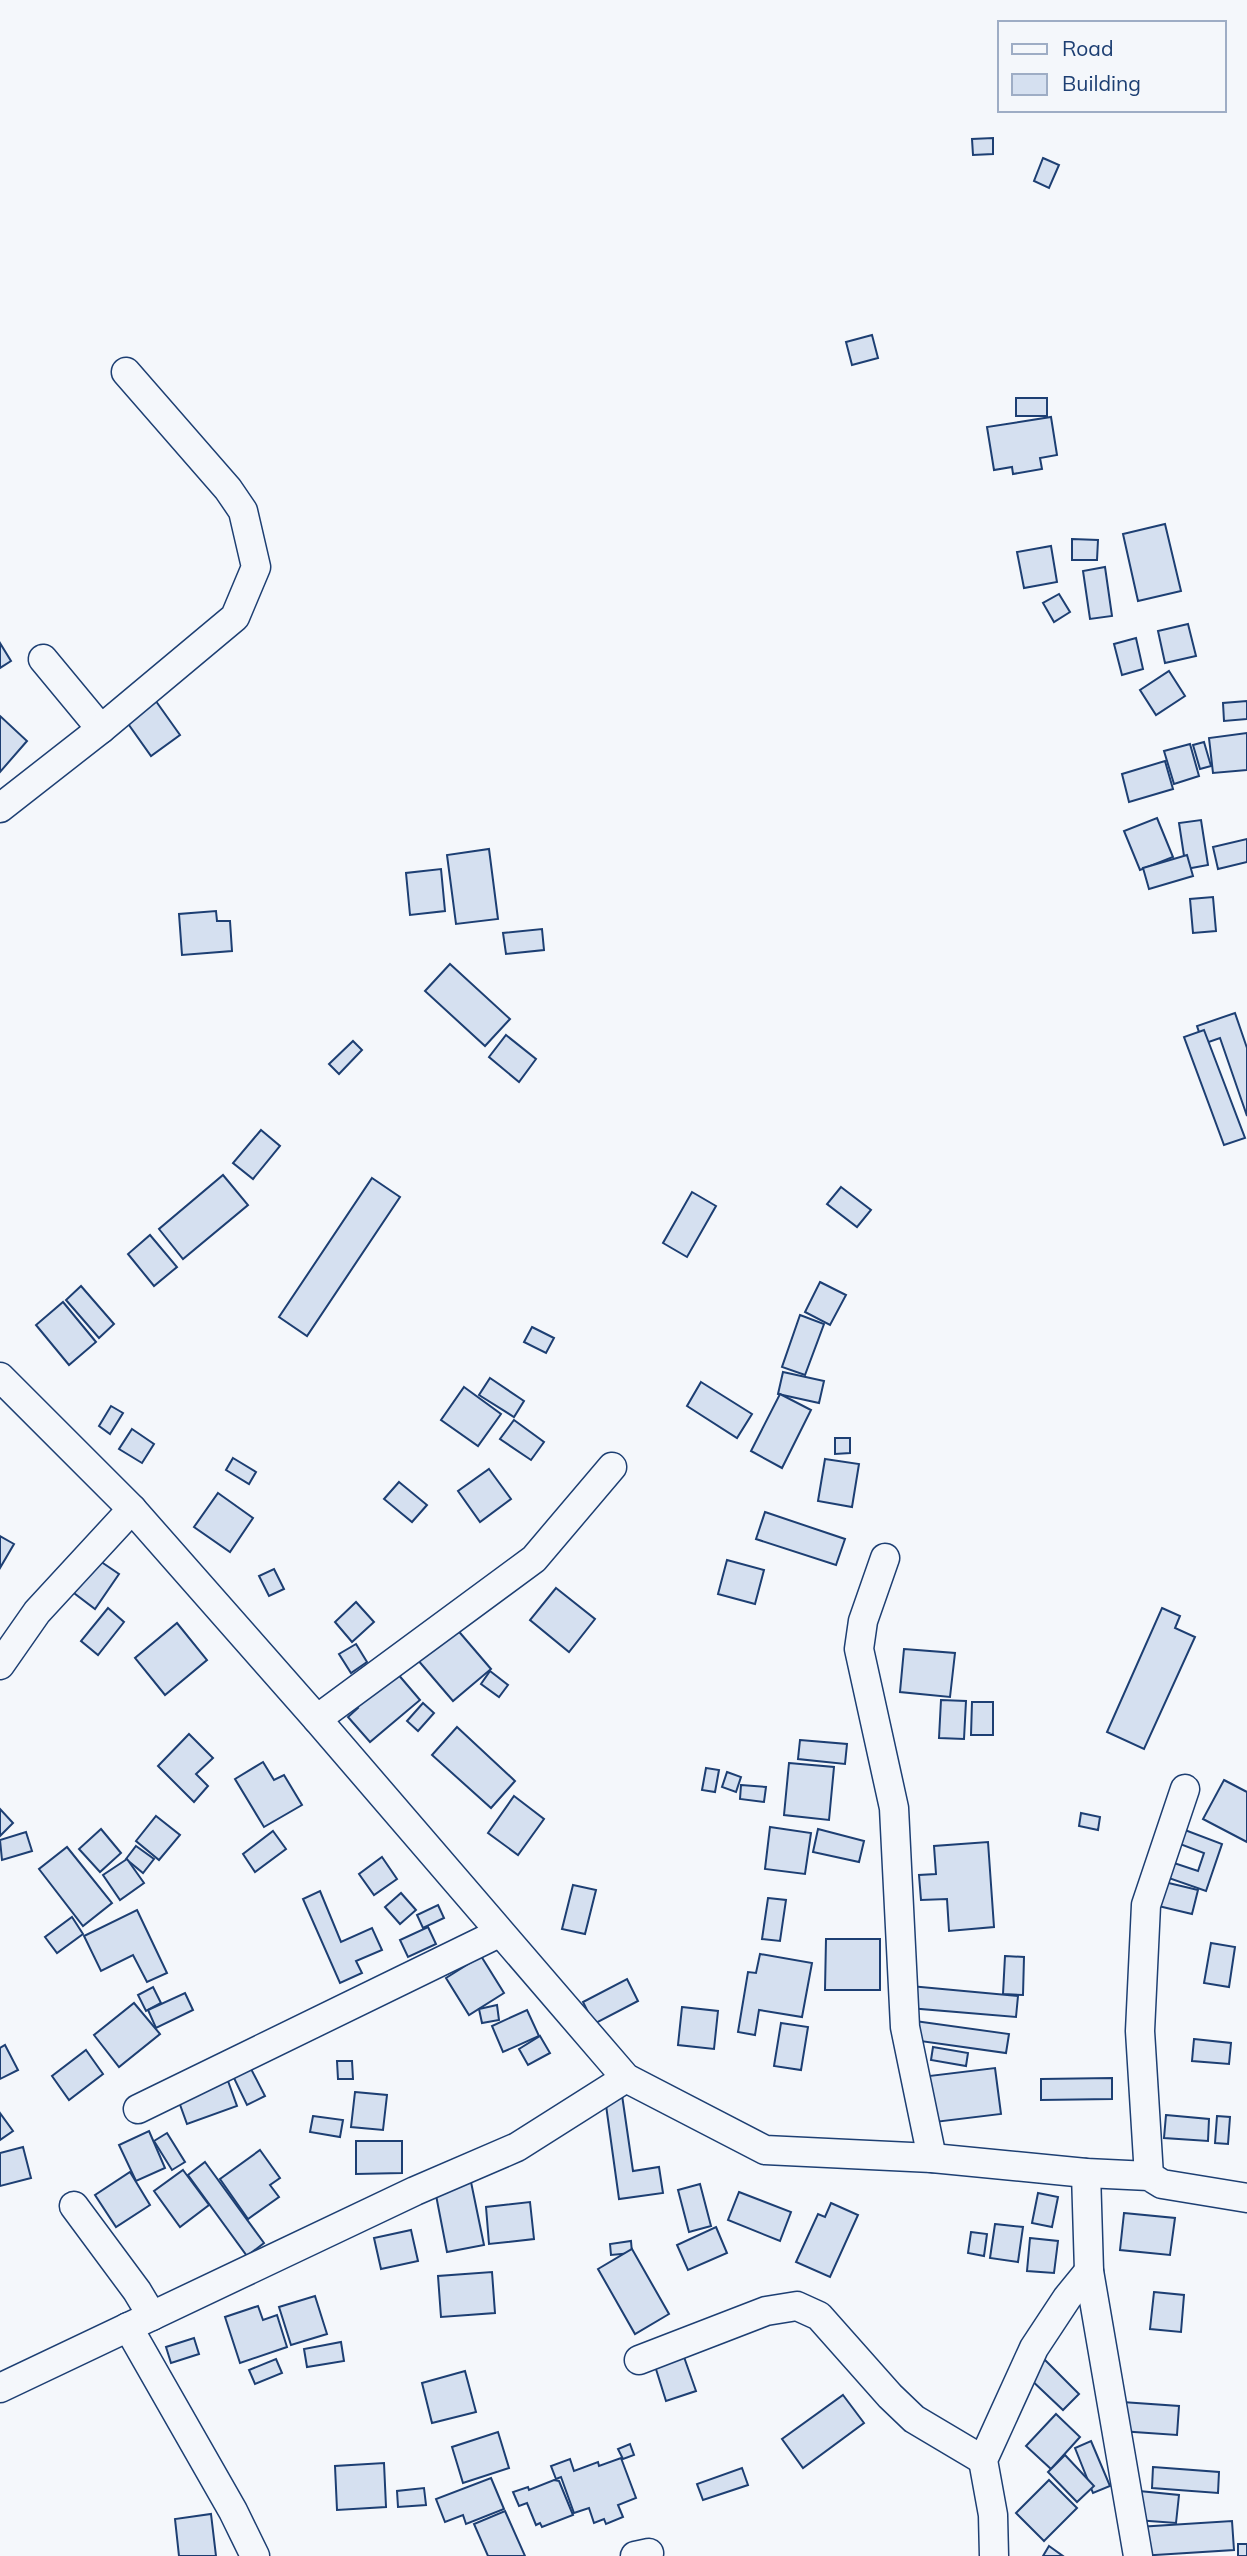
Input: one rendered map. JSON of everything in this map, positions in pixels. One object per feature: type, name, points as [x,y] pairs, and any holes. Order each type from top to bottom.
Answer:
[{"type":"street","points":[[0,808],[101,729],[234,617],[256,567],[243,510],[228,489],[126,372]]},
{"type":"street","points":[[43,659],[101,729]]},
{"type":"street","points":[[0,1377],[132,1509],[626,2078],[765,2151],[932,2158],[1086,2173],[1149,2176],[1162,2184],[1247,2198]]},
{"type":"street","points":[[317,1719],[534,1559],[612,1468]]},
{"type":"street","points":[[0,1665],[37,1612],[132,1509]]},
{"type":"street","points":[[885,1558],[863,1621],[859,1649],[894,1808],[905,2027],[932,2158]]},
{"type":"street","points":[[1149,2176],[1140,2031],[1146,1905],[1185,1789]]},
{"type":"street","points":[[138,2109],[499,1933]]},
{"type":"street","points":[[0,2388],[415,2191],[517,2147],[626,2078]]},
{"type":"street","points":[[1086,2173],[1089,2271],[1138,2556]]},
{"type":"street","points":[[74,2206],[137,2291],[140,2321],[255,2556]]},
{"type":"street","points":[[994,2556],[993,2515],[984,2460],[1034,2348],[1067,2298],[1089,2271]]},
{"type":"street","points":[[639,2360],[766,2311],[797,2306],[819,2316],[914,2419],[984,2460]]},
{"type":"building","points":[[993,138],[993,154],[973,155],[972,139]]},
{"type":"building","points":[[1043,158],[1059,165],[1049,188],[1034,181]]},
{"type":"building","points":[[872,335],[878,358],[852,365],[846,342]]},
{"type":"building","points":[[1016,398],[1047,398],[1047,416],[1016,416]]},
{"type":"building","points":[[1051,417],[1057,455],[1040,458],[1042,469],[1013,474],[1012,467],[994,470],[987,427]]},
{"type":"building","points":[[1165,524],[1181,591],[1138,601],[1123,534]]},
{"type":"building","points":[[1072,539],[1098,540],[1097,560],[1072,560]]},
{"type":"building","points":[[1051,546],[1057,582],[1024,588],[1017,552]]},
{"type":"building","points":[[1105,567],[1112,616],[1090,619],[1083,571]]},
{"type":"building","points":[[1059,594],[1070,612],[1054,622],[1043,603]]},
{"type":"building","points":[[1188,624],[1196,656],[1165,663],[1158,631]]},
{"type":"building","points":[[1136,638],[1143,669],[1122,675],[1114,644]]},
{"type":"building","points":[[0,643],[11,661],[0,668]]},
{"type":"building","points":[[1169,671],[1185,696],[1156,715],[1140,690]]},
{"type":"building","points":[[153,697],[180,735],[151,756],[124,718]]},
{"type":"building","points":[[1247,701],[1247,719],[1224,721],[1223,703]]},
{"type":"building","points":[[0,716],[27,741],[0,772]]},
{"type":"building","points":[[1247,733],[1247,770],[1213,773],[1209,738]]},
{"type":"building","points":[[1204,742],[1211,766],[1200,769],[1193,745]]},
{"type":"building","points":[[1190,744],[1199,776],[1174,784],[1164,751]]},
{"type":"building","points":[[1165,761],[1173,789],[1129,802],[1122,774]]},
{"type":"building","points":[[1157,818],[1173,857],[1140,870],[1124,831]]},
{"type":"building","points":[[1201,820],[1208,865],[1186,869],[1179,823]]},
{"type":"building","points":[[1247,839],[1247,862],[1218,869],[1213,847]]},
{"type":"building","points":[[489,849],[498,919],[456,924],[447,855]]},
{"type":"building","points":[[1187,855],[1193,876],[1149,889],[1143,868]]},
{"type":"building","points":[[441,869],[445,911],[410,915],[406,873]]},
{"type":"building","points":[[1213,897],[1216,931],[1193,933],[1190,899]]},
{"type":"building","points":[[216,911],[217,921],[230,921],[232,951],[182,955],[179,914]]},
{"type":"building","points":[[542,929],[544,950],[506,954],[503,933]]},
{"type":"building","points":[[450,964],[510,1019],[485,1046],[425,991]]},
{"type":"building","points":[[1235,1013],[1247,1048],[1247,1116],[1220,1038],[1203,1044],[1197,1026]]},
{"type":"building","points":[[1204,1030],[1245,1138],[1224,1145],[1184,1037]]},
{"type":"building","points":[[506,1035],[536,1059],[519,1082],[489,1057]]},
{"type":"building","points":[[353,1041],[362,1050],[339,1074],[329,1064]]},
{"type":"building","points":[[261,1130],[280,1146],[253,1179],[233,1163]]},
{"type":"building","points":[[223,1175],[248,1205],[183,1259],[159,1229]]},
{"type":"building","points":[[372,1178],[400,1197],[307,1336],[279,1317]]},
{"type":"building","points":[[841,1187],[871,1210],[857,1227],[827,1204]]},
{"type":"building","points":[[692,1192],[716,1206],[687,1257],[663,1243]]},
{"type":"building","points":[[150,1235],[177,1267],[154,1286],[128,1254]]},
{"type":"building","points":[[820,1282],[846,1295],[830,1325],[805,1312]]},
{"type":"building","points":[[81,1286],[114,1324],[99,1338],[66,1300]]},
{"type":"building","points":[[63,1302],[96,1342],[69,1365],[36,1325]]},
{"type":"building","points":[[800,1315],[824,1324],[805,1375],[782,1367]]},
{"type":"building","points":[[532,1327],[554,1338],[546,1353],[524,1342]]},
{"type":"building","points":[[783,1372],[824,1381],[819,1403],[778,1394]]},
{"type":"building","points":[[490,1378],[524,1401],[514,1417],[479,1395]]},
{"type":"building","points":[[701,1382],[752,1414],[737,1438],[687,1406]]},
{"type":"building","points":[[464,1387],[501,1414],[478,1446],[441,1420]]},
{"type":"building","points":[[780,1394],[811,1410],[782,1468],[751,1451]]},
{"type":"building","points":[[111,1406],[123,1413],[110,1434],[99,1426]]},
{"type":"building","points":[[514,1420],[544,1442],[531,1460],[500,1439]]},
{"type":"building","points":[[132,1429],[154,1444],[142,1463],[119,1449]]},
{"type":"building","points":[[835,1438],[850,1438],[850,1453],[835,1454]]},
{"type":"building","points":[[233,1458],[256,1472],[249,1484],[226,1470]]},
{"type":"building","points":[[825,1459],[859,1464],[852,1507],[818,1501]]},
{"type":"building","points":[[489,1469],[511,1499],[480,1522],[458,1491]]},
{"type":"building","points":[[399,1482],[427,1505],[412,1522],[384,1499]]},
{"type":"building","points":[[218,1493],[253,1518],[230,1552],[194,1527]]},
{"type":"building","points":[[765,1512],[845,1539],[836,1565],[756,1539]]},
{"type":"building","points":[[0,1536],[14,1544],[0,1568]]},
{"type":"building","points":[[94,1557],[119,1574],[95,1609],[70,1590]]},
{"type":"building","points":[[727,1560],[764,1570],[755,1604],[718,1594]]},
{"type":"building","points":[[274,1569],[284,1589],[269,1596],[259,1576]]},
{"type":"building","points":[[556,1588],[595,1619],[569,1652],[530,1620]]},
{"type":"building","points":[[356,1602],[374,1622],[352,1642],[335,1622]]},
{"type":"building","points":[[108,1608],[124,1622],[98,1655],[81,1641]]},
{"type":"building","points":[[1162,1608],[1180,1616],[1175,1628],[1195,1637],[1144,1749],[1107,1732]]},
{"type":"building","points":[[177,1623],[207,1660],[165,1695],[135,1658]]},
{"type":"building","points":[[455,1627],[491,1669],[453,1701],[417,1659]]},
{"type":"building","points":[[356,1644],[367,1662],[351,1673],[339,1654]]},
{"type":"building","points":[[904,1649],[955,1653],[950,1697],[900,1692]]},
{"type":"building","points":[[391,1666],[420,1700],[370,1742],[348,1717],[358,1708],[351,1700]]},
{"type":"building","points":[[490,1671],[508,1685],[499,1697],[481,1684]]},
{"type":"building","points":[[941,1700],[966,1701],[964,1739],[939,1738]]},
{"type":"building","points":[[972,1702],[993,1702],[993,1735],[971,1735]]},
{"type":"building","points":[[423,1703],[434,1713],[418,1731],[407,1721]]},
{"type":"building","points":[[457,1727],[515,1781],[491,1808],[432,1755]]},
{"type":"building","points":[[189,1734],[213,1758],[196,1774],[208,1786],[194,1802],[158,1766]]},
{"type":"building","points":[[800,1740],[847,1744],[845,1764],[798,1759]]},
{"type":"building","points":[[263,1762],[274,1780],[284,1775],[302,1805],[264,1827],[235,1779]]},
{"type":"building","points":[[789,1763],[834,1767],[829,1820],[784,1815]]},
{"type":"building","points":[[706,1768],[719,1770],[715,1792],[702,1790]]},
{"type":"building","points":[[727,1772],[741,1777],[736,1792],[722,1787]]},
{"type":"building","points":[[1224,1780],[1247,1792],[1247,1842],[1203,1819]]},
{"type":"building","points":[[741,1785],[766,1787],[764,1802],[740,1799]]},
{"type":"building","points":[[514,1796],[544,1819],[518,1855],[488,1833]]},
{"type":"building","points":[[0,1809],[13,1823],[0,1836]]},
{"type":"building","points":[[1081,1813],[1100,1817],[1098,1830],[1079,1826]]},
{"type":"building","points":[[156,1816],[180,1835],[159,1860],[136,1841]]},
{"type":"building","points":[[770,1827],[811,1833],[805,1874],[765,1869]]},
{"type":"building","points":[[1177,1827],[1222,1844],[1206,1891],[1160,1875],[1165,1860],[1198,1871],[1204,1853],[1172,1841]]},
{"type":"building","points":[[101,1829],[121,1853],[100,1872],[79,1849]]},
{"type":"building","points":[[818,1829],[864,1841],[859,1862],[813,1852]]},
{"type":"building","points":[[273,1831],[286,1849],[255,1872],[243,1854]]},
{"type":"building","points":[[26,1832],[32,1851],[2,1860],[0,1840]]},
{"type":"building","points":[[988,1842],[994,1927],[949,1931],[947,1899],[921,1900],[919,1875],[936,1874],[934,1846]]},
{"type":"building","points":[[136,1846],[154,1859],[143,1873],[126,1859]]},
{"type":"building","points":[[67,1847],[112,1903],[83,1926],[39,1869]]},
{"type":"building","points":[[382,1857],[397,1879],[374,1895],[359,1874]]},
{"type":"building","points":[[127,1859],[144,1883],[120,1900],[103,1875]]},
{"type":"building","points":[[1156,1880],[1198,1890],[1192,1914],[1150,1904]]},
{"type":"building","points":[[573,1885],[596,1890],[585,1934],[562,1929]]},
{"type":"building","points":[[320,1891],[341,1942],[372,1928],[382,1950],[356,1961],[362,1973],[340,1983],[303,1899]]},
{"type":"building","points":[[401,1893],[416,1910],[400,1924],[385,1907]]},
{"type":"building","points":[[768,1898],[786,1900],[780,1941],[762,1939]]},
{"type":"building","points":[[438,1905],[444,1918],[423,1928],[417,1915]]},
{"type":"building","points":[[137,1910],[167,1973],[147,1982],[133,1955],[101,1971],[84,1936]]},
{"type":"building","points":[[72,1917],[83,1934],[57,1953],[45,1937]]},
{"type":"building","points":[[428,1927],[436,1944],[408,1957],[400,1940]]},
{"type":"building","points":[[826,1939],[880,1939],[880,1990],[825,1990]]},
{"type":"building","points":[[1211,1943],[1235,1947],[1229,1987],[1204,1983]]},
{"type":"building","points":[[760,1954],[812,1963],[802,2017],[759,2010],[755,2035],[738,2032],[748,1972],[756,1973]]},
{"type":"building","points":[[481,1956],[504,1993],[469,2015],[446,1978]]},
{"type":"building","points":[[1005,1956],[1024,1957],[1023,1995],[1003,1994]]},
{"type":"building","points":[[627,1979],[638,2001],[594,2024],[583,2002]]},
{"type":"building","points":[[910,1986],[1018,1996],[1016,2017],[909,2008]]},
{"type":"building","points":[[153,1987],[161,2003],[146,2011],[138,1995]]},
{"type":"building","points":[[185,1993],[193,2010],[156,2028],[148,2010]]},
{"type":"building","points":[[134,2003],[160,2034],[119,2067],[94,2035]]},
{"type":"building","points":[[497,2005],[499,2020],[482,2023],[479,2009]]},
{"type":"building","points":[[682,2007],[718,2011],[714,2049],[678,2045]]},
{"type":"building","points":[[527,2010],[539,2036],[503,2052],[492,2026]]},
{"type":"building","points":[[915,2021],[1009,2034],[1006,2053],[913,2040]]},
{"type":"building","points":[[781,2023],[808,2027],[801,2070],[774,2066]]},
{"type":"building","points":[[540,2036],[550,2053],[528,2065],[519,2049]]},
{"type":"building","points":[[1194,2039],[1231,2043],[1229,2064],[1192,2061]]},
{"type":"building","points":[[5,2045],[18,2070],[0,2079],[0,2048]]},
{"type":"building","points":[[933,2047],[968,2053],[966,2066],[931,2060]]},
{"type":"building","points":[[86,2050],[103,2074],[69,2100],[52,2076]]},
{"type":"building","points":[[337,2061],[352,2061],[353,2079],[338,2079]]},
{"type":"building","points":[[249,2065],[265,2096],[247,2105],[232,2074]]},
{"type":"building","points":[[995,2068],[1001,2114],[935,2122],[929,2076]]},
{"type":"building","points":[[1112,2078],[1112,2099],[1041,2100],[1041,2079]]},
{"type":"building","points":[[228,2081],[237,2106],[187,2124],[178,2099]]},
{"type":"building","points":[[355,2092],[387,2095],[383,2130],[351,2127]]},
{"type":"building","points":[[622,2095],[633,2171],[659,2167],[663,2193],[619,2199],[605,2098]]},
{"type":"building","points":[[0,2113],[13,2131],[0,2140]]},
{"type":"building","points":[[1166,2115],[1209,2119],[1208,2141],[1164,2138]]},
{"type":"building","points":[[313,2116],[343,2120],[340,2137],[310,2132]]},
{"type":"building","points":[[1217,2116],[1230,2117],[1228,2144],[1215,2143]]},
{"type":"building","points":[[149,2131],[165,2168],[136,2181],[119,2145]]},
{"type":"building","points":[[167,2133],[185,2162],[172,2170],[154,2141]]},
{"type":"building","points":[[356,2141],[402,2141],[402,2173],[356,2174]]},
{"type":"building","points":[[23,2147],[31,2178],[0,2186],[0,2153]]},
{"type":"building","points":[[260,2150],[280,2178],[270,2185],[279,2197],[248,2219],[220,2179]]},
{"type":"building","points":[[205,2162],[264,2243],[247,2256],[188,2175]]},
{"type":"building","points":[[183,2170],[209,2205],[180,2227],[154,2191]]},
{"type":"building","points":[[130,2172],[150,2205],[116,2227],[95,2195]]},
{"type":"building","points":[[471,2182],[484,2245],[447,2252],[435,2190]]},
{"type":"building","points":[[700,2184],[711,2226],[689,2232],[678,2190]]},
{"type":"building","points":[[739,2192],[791,2212],[780,2241],[728,2220]]},
{"type":"building","points":[[1038,2193],[1058,2197],[1052,2227],[1032,2223]]},
{"type":"building","points":[[530,2202],[534,2239],[489,2244],[486,2207]]},
{"type":"building","points":[[831,2203],[858,2215],[830,2277],[796,2262],[818,2214],[825,2217]]},
{"type":"building","points":[[1124,2213],[1175,2218],[1170,2255],[1120,2250]]},
{"type":"building","points":[[995,2224],[1023,2227],[1018,2262],[990,2258]]},
{"type":"building","points":[[716,2227],[727,2253],[688,2270],[677,2245]]},
{"type":"building","points":[[411,2230],[418,2261],[381,2269],[374,2238]]},
{"type":"building","points":[[971,2232],[987,2234],[984,2256],[968,2253]]},
{"type":"building","points":[[1030,2238],[1058,2241],[1054,2273],[1027,2271]]},
{"type":"building","points":[[631,2241],[632,2253],[611,2255],[610,2244]]},
{"type":"building","points":[[632,2249],[669,2314],[635,2334],[598,2269]]},
{"type":"building","points":[[492,2272],[495,2313],[441,2317],[438,2276]]},
{"type":"building","points":[[1154,2292],[1184,2295],[1181,2332],[1150,2329]]},
{"type":"building","points":[[315,2296],[327,2334],[291,2345],[279,2307]]},
{"type":"building","points":[[258,2306],[263,2320],[277,2315],[287,2347],[240,2363],[225,2317]]},
{"type":"building","points":[[194,2338],[199,2354],[171,2363],[166,2347]]},
{"type":"building","points":[[341,2342],[344,2361],[307,2367],[304,2349]]},
{"type":"building","points":[[684,2357],[696,2391],[666,2401],[655,2366]]},
{"type":"building","points":[[276,2359],[282,2373],[255,2384],[249,2370]]},
{"type":"building","points":[[1044,2359],[1079,2394],[1063,2410],[1027,2376]]},
{"type":"building","points":[[465,2371],[476,2412],[432,2423],[422,2383]]},
{"type":"building","points":[[843,2395],[864,2423],[803,2468],[782,2439]]},
{"type":"building","points":[[1122,2402],[1179,2406],[1177,2435],[1120,2431]]},
{"type":"building","points":[[1056,2414],[1080,2437],[1051,2469],[1026,2446]]},
{"type":"building","points":[[498,2432],[509,2468],[463,2483],[452,2447]]},
{"type":"building","points":[[1091,2441],[1110,2486],[1093,2493],[1075,2448]]},
{"type":"building","points":[[630,2444],[634,2455],[623,2459],[618,2449]]},
{"type":"building","points":[[1065,2455],[1094,2486],[1077,2502],[1048,2472]]},
{"type":"building","points":[[621,2458],[636,2498],[618,2505],[623,2517],[606,2524],[604,2519],[594,2523],[589,2508],[574,2513],[561,2477],[556,2479],[551,2466],[570,2459],[574,2471],[598,2462],[599,2466]]},
{"type":"building","points":[[384,2463],[386,2507],[337,2510],[335,2466]]},
{"type":"building","points":[[1153,2467],[1219,2472],[1218,2493],[1152,2488]]},
{"type":"building","points":[[742,2468],[748,2485],[703,2500],[697,2484]]},
{"type":"building","points":[[491,2478],[504,2509],[466,2524],[463,2515],[445,2522],[436,2499]]},
{"type":"building","points":[[554,2480],[559,2481],[573,2515],[542,2527],[540,2523],[536,2525],[527,2503],[519,2506],[513,2492],[528,2487],[529,2490]]},
{"type":"building","points":[[1049,2480],[1077,2508],[1044,2541],[1016,2513]]},
{"type":"building","points":[[424,2488],[426,2505],[398,2507],[397,2491]]},
{"type":"building","points":[[1139,2491],[1179,2495],[1176,2523],[1136,2520]]},
{"type":"building","points":[[505,2511],[525,2556],[488,2556],[474,2524]]},
{"type":"building","points":[[211,2514],[216,2556],[179,2556],[175,2519]]},
{"type":"building","points":[[1232,2521],[1234,2550],[1139,2556],[1138,2527]]},
{"type":"building","points":[[1238,2544],[1247,2544],[1247,2556],[1238,2556]]},
{"type":"building","points":[[1049,2546],[1063,2556],[1043,2556]]}]
